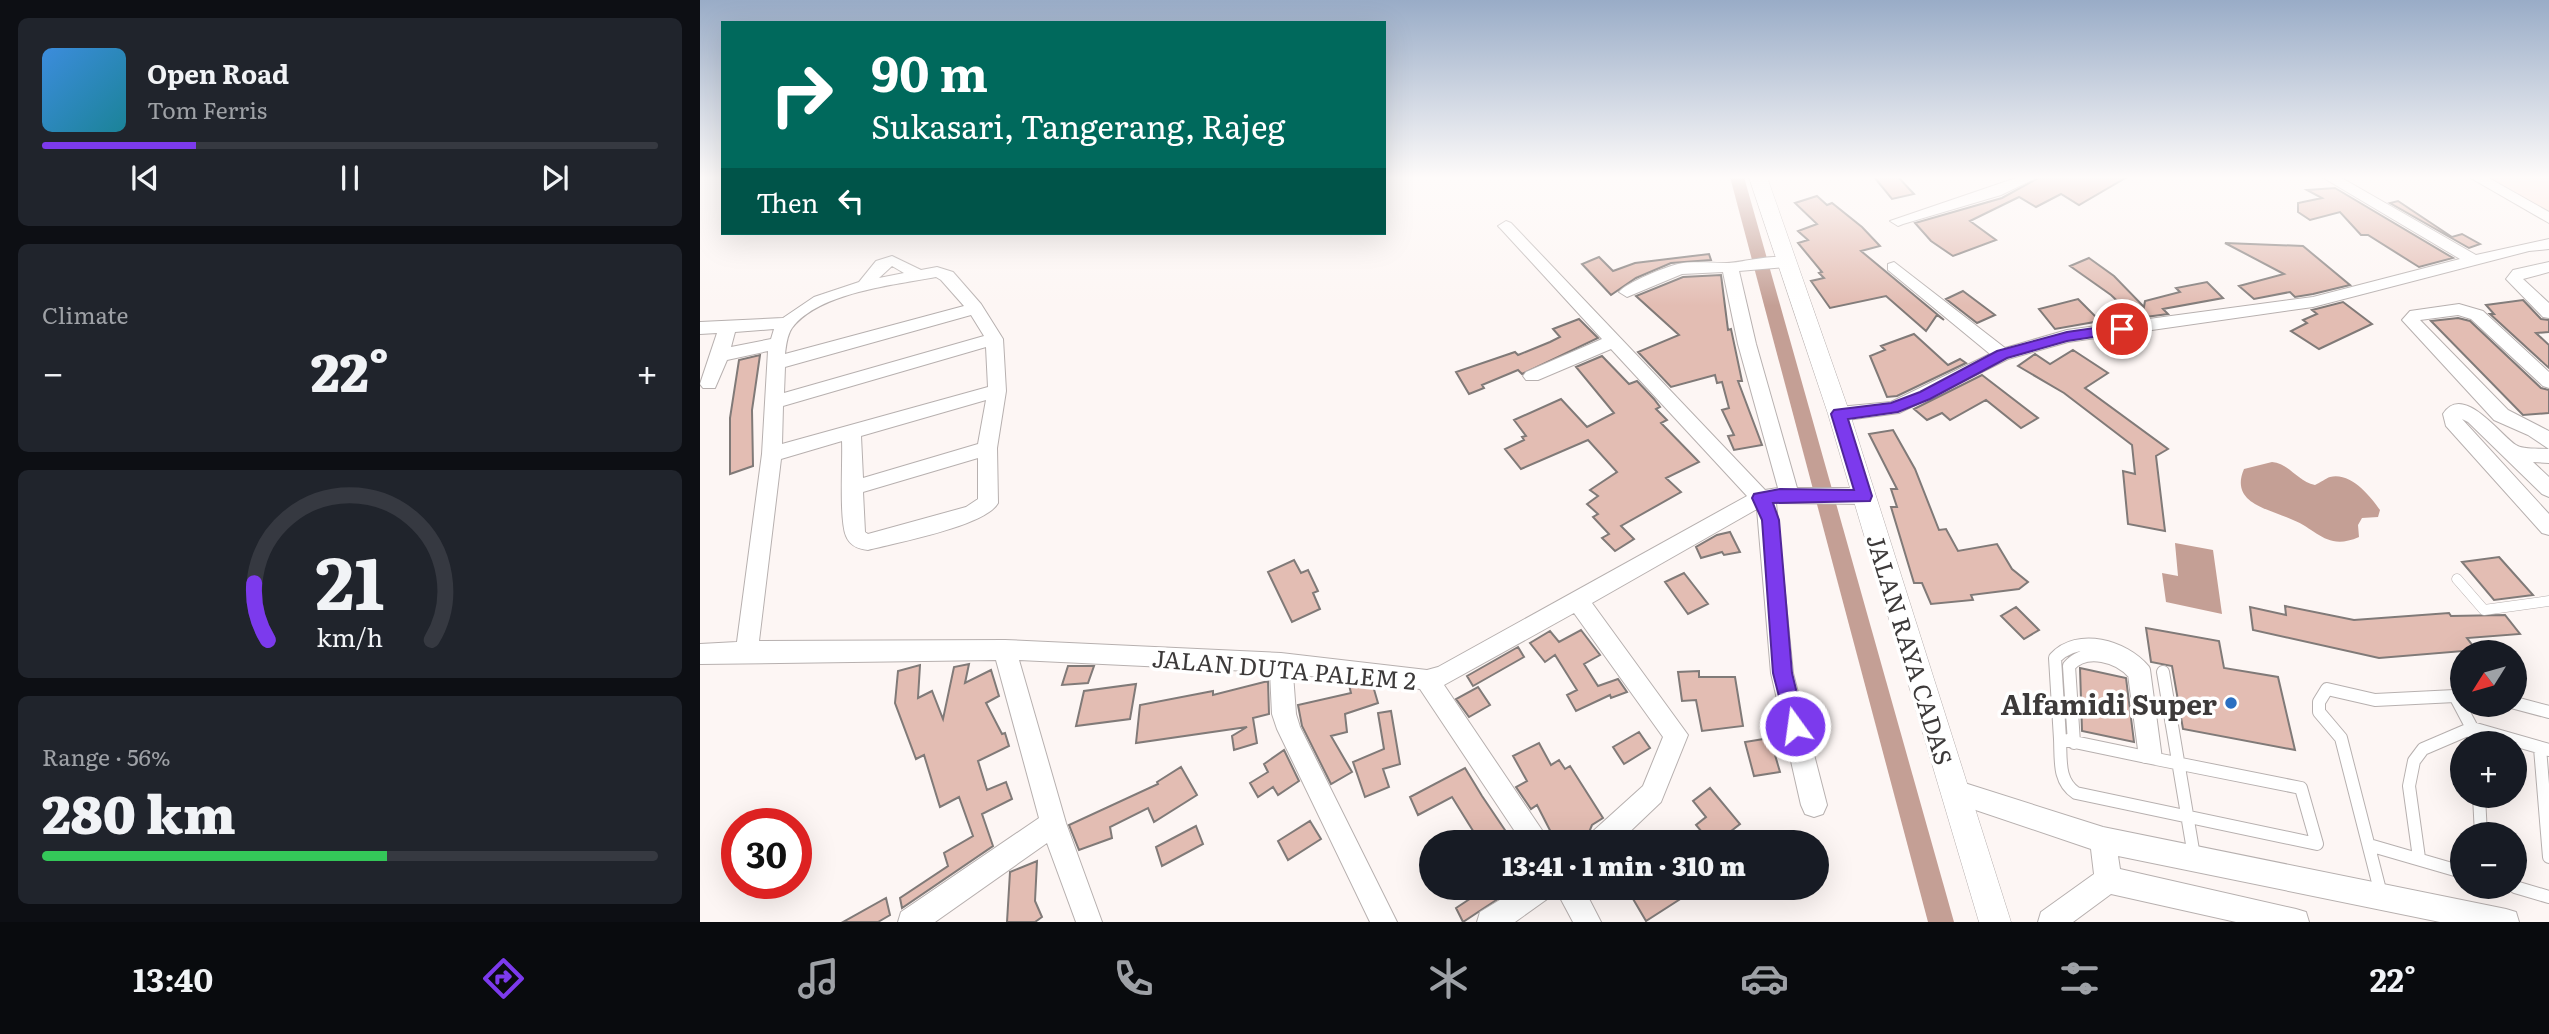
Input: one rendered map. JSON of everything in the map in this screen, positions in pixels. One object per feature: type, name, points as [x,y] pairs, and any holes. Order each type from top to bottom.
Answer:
[{"type":"street","name":"JALAN RAYA CADAS","points":[[1770,220],[1781,263],[1839,414],[1858,496],[1995,922]]},
{"type":"street","points":[[2404,220],[2474,260]]},
{"type":"street","points":[[1506,226],[1615,340],[1782,497]]},
{"type":"street","points":[[1839,414],[1907,404],[2002,355],[2067,336],[2313,302],[2474,260],[2549,244]]},
{"type":"street","points":[[1627,292],[1669,271],[1781,263]]},
{"type":"street","points":[[1735,267],[1747,344],[1782,497]]},
{"type":"street","points":[[1895,267],[2002,355]]},
{"type":"street","points":[[2549,267],[2519,274],[2514,279],[2549,313]]},
{"type":"street","points":[[700,328],[786,323],[829,297],[918,276],[944,273],[975,308],[994,339],[997,391],[987,448],[990,499],[972,513],[864,542],[855,534],[851,431]]},
{"type":"street","points":[[776,363],[975,308]]},
{"type":"street","points":[[2544,433],[2501,415],[2410,320],[2416,315],[2459,309],[2477,315],[2549,382]]},
{"type":"street","points":[[747,651],[772,454],[777,344],[786,323]]},
{"type":"street","points":[[709,384],[727,328]]},
{"type":"street","points":[[774,402],[994,339]]},
{"type":"street","points":[[1532,376],[1615,340]]},
{"type":"street","points":[[720,355],[777,344]]},
{"type":"street","points":[[772,454],[997,391]]},
{"type":"street","points":[[2549,489],[2470,413],[2455,412],[2451,416],[2549,527]]},
{"type":"street","points":[[853,488],[987,448]]},
{"type":"street","points":[[2514,453],[2549,456]]},
{"type":"street","points":[[1814,805],[1782,673],[1767,505],[1782,497],[1858,496]]},
{"type":"street","name":"JALAN DUTA PALEM 2","points":[[700,654],[747,651],[1004,650],[1280,663],[1427,680],[1444,675],[1578,601],[1782,497]]},
{"type":"street","points":[[1578,601],[1676,735],[1652,793],[1613,830]]},
{"type":"street","points":[[1004,650],[1053,823],[1089,922]]},
{"type":"street","points":[[1280,663],[1284,714],[1289,729],[1384,922]]},
{"type":"street","points":[[1427,680],[1530,830]]},
{"type":"street","points":[[1955,792],[2103,840],[2506,922]]},
{"type":"street","points":[[911,922],[1009,857],[1053,823]]},
{"type":"street","points":[[2103,840],[2108,880]]},
{"type":"street","points":[[2051,922],[2108,880],[2296,922]]},
{"type":"street","points":[[1490,922],[1525,900]]},
{"type":"street","points":[[1575,900],[1588,922]]},
{"type":"lane","points":[[2457,579],[2484,610],[2549,601]]},
{"type":"lane","points":[[2059,739],[2074,743],[2301,788],[2317,844],[2076,793],[2067,787],[2062,777],[2059,739],[2055,659],[2063,648],[2078,644],[2127,654],[2139,660],[2144,670],[2150,758]]},
{"type":"lane","points":[[2074,743],[2069,666],[2073,657],[2080,654],[2130,665],[2150,758]]},
{"type":"lane","points":[[2163,672],[2195,860]]},
{"type":"lane","points":[[2381,897],[2341,738],[2319,712],[2319,702],[2327,689],[2375,700],[2450,696]]},
{"type":"lane","points":[[2527,706],[2549,712]]},
{"type":"lane","points":[[2468,718],[2473,731]]},
{"type":"lane","points":[[2418,858],[2409,786],[2414,761],[2423,749],[2472,728],[2544,749],[2549,857]]},
{"type":"lane","points":[[2369,845],[2450,868]]},
{"type":"lane","points":[[2527,891],[2549,897]]},
{"type":"shaded area","points":[[2272,462],[2284,466],[2315,485],[2330,477],[2345,478],[2365,492],[2380,510],[2378,517],[2362,518],[2358,525],[2359,537],[2339,542],[2323,538],[2302,524],[2263,508],[2247,498],[2241,481],[2244,469]]},
{"type":"shaded area","points":[[2175,543],[2213,550],[2222,614],[2166,602],[2162,573],[2178,576]]},
{"type":"building","points":[[1813,220],[1853,220],[1880,246],[1861,251],[1944,320],[1937,315],[1926,331],[1886,296],[1830,308],[1811,281],[1824,278],[1819,273],[1822,272],[1798,243],[1808,240],[1798,231],[1817,224]]},
{"type":"building","points":[[1925,220],[1972,220],[1970,221],[1996,240],[1953,256],[1931,241],[1915,223]]},
{"type":"building","points":[[2347,220],[2389,220],[2453,258],[2419,267],[2368,235],[2361,235]]},
{"type":"building","points":[[2420,220],[2427,220],[2452,237],[2462,234],[2480,244],[2469,248]]},
{"type":"building","points":[[2225,243],[2303,246],[2350,285],[2295,297],[2290,292],[2254,299],[2239,286],[2284,274]]},
{"type":"building","points":[[1709,254],[1711,260],[1671,263],[1636,278],[1611,295],[1582,264],[1599,257],[1613,271],[1635,263]]},
{"type":"building","points":[[2089,258],[2114,276],[2144,307],[2145,301],[2180,292],[2176,288],[2207,282],[2223,298],[2163,309],[2168,314],[2123,320],[2132,315],[2111,295],[2070,266]]},
{"type":"building","points":[[1721,275],[1728,330],[1731,329],[1742,381],[1738,381],[1762,445],[1734,450],[1728,436],[1734,435],[1722,410],[1729,408],[1722,382],[1717,383],[1715,375],[1671,387],[1638,352],[1679,335],[1636,296],[1683,277]]},
{"type":"building","points":[[1963,291],[1995,315],[1977,323],[1946,299]]},
{"type":"building","points":[[2078,299],[2100,321],[2055,329],[2039,309]]},
{"type":"building","points":[[2523,300],[2541,319],[2549,320],[2549,332],[2536,333],[2549,345],[2549,368],[2490,314],[2494,314],[2486,305]]},
{"type":"building","points":[[2343,302],[2372,324],[2319,349],[2291,331],[2307,323],[2303,320],[2317,314],[2312,310]]},
{"type":"building","points":[[2458,318],[2470,321],[2541,388],[2549,390],[2549,413],[2523,415],[2431,321]]},
{"type":"building","points":[[1579,319],[1598,338],[1522,374],[1518,370],[1482,385],[1484,388],[1469,394],[1456,372],[1515,352],[1518,355],[1550,342],[1560,337],[1553,329]]},
{"type":"building","points":[[1914,334],[1948,365],[1960,359],[1966,363],[1897,396],[1887,397],[1870,356],[1885,350],[1881,346]]},
{"type":"building","points":[[2073,350],[2108,373],[2085,388],[2168,449],[2156,456],[2165,531],[2128,524],[2123,471],[2135,474],[2132,445],[2064,393],[2018,366],[2035,354],[2050,364]]},
{"type":"building","points":[[760,355],[752,410],[753,466],[730,474],[730,418],[739,360]]},
{"type":"building","points":[[1602,356],[1629,384],[1637,381],[1654,399],[1660,407],[1656,409],[1667,420],[1661,423],[1699,462],[1666,478],[1681,492],[1621,526],[1634,539],[1615,551],[1602,538],[1609,534],[1593,517],[1598,514],[1587,504],[1598,496],[1590,490],[1617,472],[1588,440],[1521,469],[1505,449],[1524,440],[1522,437],[1526,436],[1514,420],[1561,399],[1587,427],[1614,413],[1576,367]]},
{"type":"building","points":[[1982,375],[2038,418],[2021,428],[1986,400],[1950,420],[1942,413],[1927,420],[1914,409]]},
{"type":"building","points":[[1893,430],[1915,469],[1939,530],[1946,529],[1958,551],[1997,544],[2012,569],[2028,582],[2019,589],[1971,595],[1973,600],[1931,604],[1922,583],[1914,583],[1891,507],[1897,507],[1891,489],[1897,489],[1869,434]]},
{"type":"building","points":[[1730,532],[1740,552],[1724,555],[1722,552],[1701,558],[1696,547],[1717,535]]},
{"type":"building","points":[[2499,557],[2533,595],[2494,600],[2462,562]]},
{"type":"building","points":[[1294,560],[1301,573],[1308,570],[1318,591],[1313,593],[1320,609],[1292,622],[1268,572]]},
{"type":"building","points":[[1684,573],[1708,604],[1688,614],[1665,582]]},
{"type":"building","points":[[2285,606],[2354,620],[2449,613],[2451,616],[2505,615],[2520,634],[2450,640],[2450,652],[2379,658],[2253,630],[2250,607],[2286,615]]},
{"type":"building","points":[[2016,607],[2039,630],[2024,639],[2001,616]]},
{"type":"building","name":"Alfamidi Super","points":[[2146,628],[2219,641],[2224,668],[2278,677],[2295,750],[2183,729],[2172,666],[2151,662]]},
{"type":"building","points":[[1581,630],[1600,655],[1584,664],[1598,686],[1618,679],[1627,692],[1611,698],[1610,695],[1576,711],[1567,695],[1577,690],[1555,655],[1545,662],[1530,643],[1550,631],[1559,642]]},
{"type":"building","points":[[1518,647],[1524,657],[1473,686],[1467,676]]},
{"type":"building","points":[[969,664],[965,683],[991,670],[999,696],[986,703],[1002,734],[1005,733],[1009,746],[978,761],[987,790],[1006,782],[1012,799],[982,814],[993,846],[902,908],[900,898],[948,866],[944,853],[973,836],[959,797],[940,807],[924,755],[916,759],[895,703],[898,671],[920,665],[918,698],[932,691],[943,719],[954,667]]},
{"type":"building","points":[[1068,666],[1094,666],[1088,683],[1062,685]]},
{"type":"building","points":[[2080,668],[2126,678],[2134,742],[2082,731]]},
{"type":"building","points":[[1699,671],[1699,677],[1735,677],[1743,726],[1702,731],[1696,700],[1682,701],[1678,672]]},
{"type":"building","points":[[1268,681],[1269,714],[1253,718],[1257,743],[1234,750],[1232,736],[1247,727],[1136,743],[1140,705],[1213,691],[1213,695]]},
{"type":"building","points":[[1136,684],[1130,719],[1076,726],[1084,691]]},
{"type":"building","points":[[1349,685],[1373,686],[1378,703],[1345,714],[1347,732],[1331,736],[1352,772],[1331,784],[1302,726],[1298,705],[1351,693]]},
{"type":"building","points":[[1478,687],[1490,705],[1469,717],[1456,699]]},
{"type":"building","points":[[1391,711],[1400,764],[1383,769],[1389,787],[1365,797],[1353,762],[1384,749],[1378,713]]},
{"type":"building","points":[[1639,732],[1650,748],[1624,764],[1613,747]]},
{"type":"building","points":[[1770,738],[1780,772],[1754,776],[1745,742]]},
{"type":"building","points":[[1539,743],[1551,765],[1559,760],[1565,769],[1570,766],[1603,818],[1592,825],[1590,830],[1550,830],[1537,805],[1531,809],[1516,787],[1527,781],[1513,756]]},
{"type":"building","points":[[1284,750],[1299,781],[1278,795],[1273,787],[1258,797],[1250,783],[1268,772],[1264,764]]},
{"type":"building","points":[[1181,767],[1197,795],[1154,822],[1148,808],[1110,827],[1112,838],[1079,850],[1069,825],[1158,784],[1157,782]]},
{"type":"building","points":[[1465,768],[1505,830],[1473,830],[1452,797],[1418,815],[1410,797]]},
{"type":"building","points":[[1710,788],[1740,824],[1732,830],[1700,830],[1696,825],[1706,817],[1693,801]]},
{"type":"building","points":[[1310,821],[1321,839],[1288,860],[1278,841]]},
{"type":"building","points":[[1196,826],[1203,844],[1162,866],[1156,847]]},
{"type":"building","points":[[1037,861],[1035,901],[1042,917],[1035,922],[1007,922],[1010,872]]},
{"type":"building","points":[[886,898],[890,915],[878,922],[843,922]]},
{"type":"building","points":[[1468,900],[1496,900],[1463,922],[1456,908]]},
{"type":"building","points":[[1634,900],[1679,900],[1646,921]]},
{"type":"waterway","points":[[1749,220],[1941,922]]},
{"type":"place","name":"Alfamidi Super","points":[[2231,703]]},
{"type":"route","points":[[1795,726],[1782,673],[1769,510],[1760,498],[1780,495],[1864,496],[1839,414],[1907,404],[2002,355],[2067,336],[2122,329]]}]
